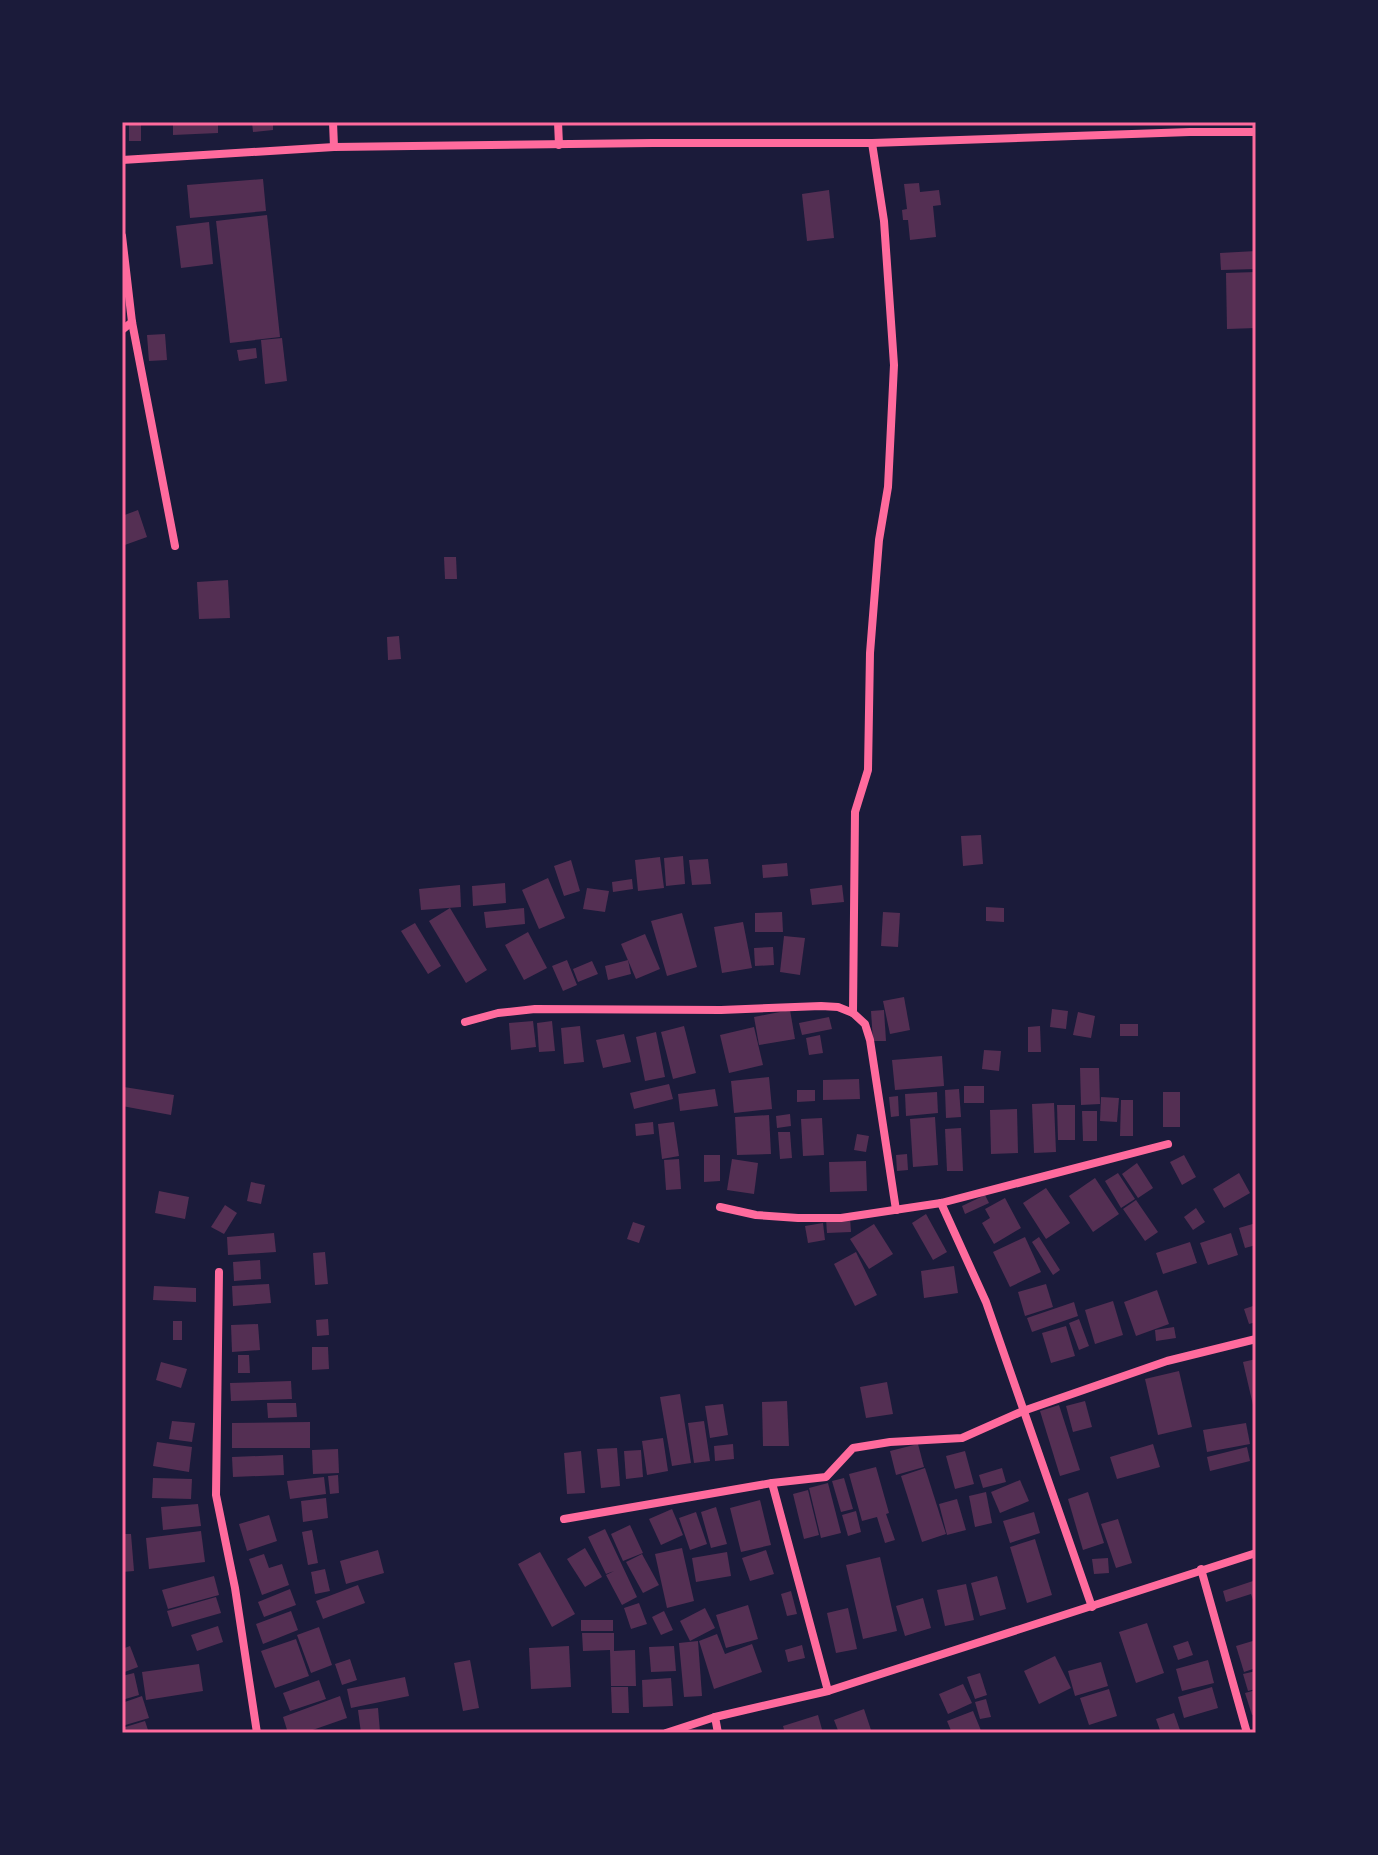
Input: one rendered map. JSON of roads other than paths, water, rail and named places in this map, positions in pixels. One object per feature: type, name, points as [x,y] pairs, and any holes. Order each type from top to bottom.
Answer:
[{"type":"street","points":[[333,122],[334,147]]},
{"type":"street","points":[[558,122],[559,145]]},
{"type":"street","points":[[122,160],[334,147],[872,143],[1189,127],[1256,132]]},
{"type":"street","points":[[853,1013],[855,812],[868,770],[870,653],[879,540],[888,487],[894,365],[884,221],[872,143]]},
{"type":"street","points":[[122,236],[132,322],[175,546]]},
{"type":"street","points":[[122,330],[132,322]]},
{"type":"street","points":[[465,1022],[498,1013],[535,1009],[721,1010],[821,1006],[838,1007],[853,1013],[865,1024],[870,1040],[896,1210]]},
{"type":"street","points":[[720,1207],[756,1215],[841,1218],[941,1203],[1168,1144]]},
{"type":"street","points":[[941,1203],[986,1302],[1092,1607]]},
{"type":"street","points":[[219,1272],[216,1495],[235,1588],[257,1733]]},
{"type":"street","points":[[564,1519],[772,1483],[826,1477],[853,1448],[890,1442],[962,1438],[1023,1411],[1167,1361],[1256,1339]]},
{"type":"street","points":[[772,1483],[828,1691]]},
{"type":"street","points":[[666,1733],[715,1717],[828,1691],[1256,1553]]},
{"type":"street","points":[[1201,1569],[1247,1733]]},
{"type":"street","points":[[715,1717],[718,1733]]}]
